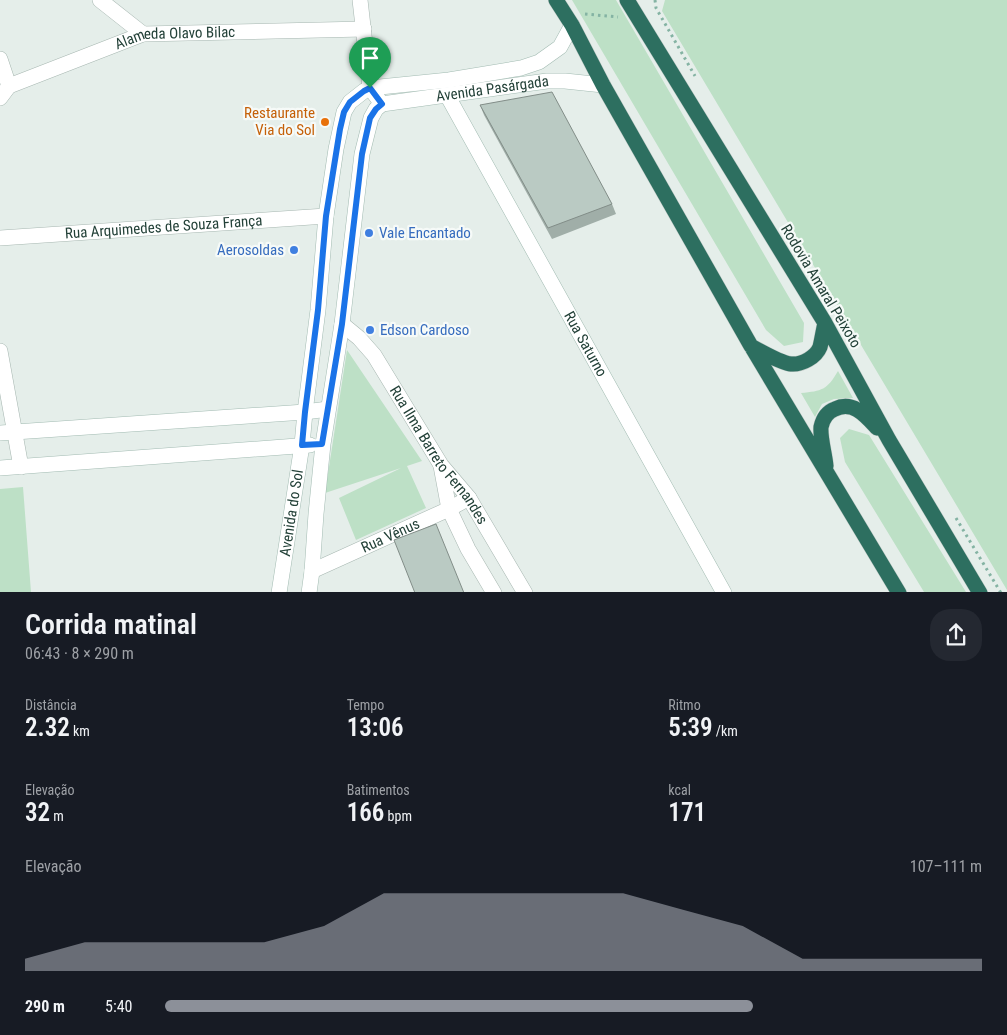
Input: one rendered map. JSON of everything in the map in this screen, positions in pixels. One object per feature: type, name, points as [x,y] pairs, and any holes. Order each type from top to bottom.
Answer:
[{"type":"highway","name":"Rodovia Amaral Peixoto","points":[[627,0],[825,323],[889,440],[980,592]]},
{"type":"highway","points":[[564,13],[751,346],[899,592]]},
{"type":"highway","points":[[751,346],[791,364],[807,361],[814,356],[819,348],[825,323]]},
{"type":"highway","points":[[828,473],[821,434],[824,418],[832,410],[839,407],[852,406],[865,415],[889,440]]},
{"type":"street","points":[[100,0],[143,34]]},
{"type":"street","points":[[360,0],[370,88],[382,104]]},
{"type":"street","name":"Avenida Pasárgada","points":[[370,88],[448,80],[521,68],[539,62],[560,47],[564,13]]},
{"type":"street","name":"Alameda Olavo Bilac","points":[[5,92],[143,34],[364,29]]},
{"type":"street","points":[[0,59],[5,92]]},
{"type":"street","name":"Avenida Pasárgada","points":[[382,104],[547,81],[603,85]]},
{"type":"street","name":"Avenida do Sol","points":[[279,592],[302,445],[318,310],[326,216],[336,149],[344,112],[357,95],[370,88]]},
{"type":"street","name":"Rua Saturno","points":[[447,95],[724,592]]},
{"type":"street","name":"Avenida do Sol","points":[[309,592],[322,444],[342,324],[362,154],[370,118],[382,104]]},
{"type":"street","name":"Rua Arquimedes de Souza França","points":[[0,238],[326,216]]},
{"type":"street","name":"Rua Ilma Barreto Fernandes","points":[[342,324],[359,338],[374,355],[441,465],[469,498],[524,592]]},
{"type":"street","points":[[0,351],[7,432],[21,467]]},
{"type":"street","points":[[7,432],[328,409]]},
{"type":"street","points":[[0,468],[322,444]]},
{"type":"street","name":"Rua Ilma Barreto Fernandes","points":[[441,465],[448,509],[468,549],[494,592]]},
{"type":"street","name":"Rua Vênus","points":[[312,571],[469,498]]},
{"type":"path","points":[[564,13],[638,19]]},
{"type":"green space","points":[[572,0],[616,0],[804,323],[803,342],[784,346],[766,330]]},
{"type":"green space","points":[[665,0],[1007,0],[1007,590],[662,11]]},
{"type":"green space","points":[[347,350],[422,461],[407,466],[426,508],[356,540],[339,498],[401,468],[325,493]]},
{"type":"green space","points":[[838,371],[853,398],[834,399],[822,404],[815,417],[801,393],[819,390],[827,386]]},
{"type":"green space","points":[[849,429],[869,435],[966,592],[924,592],[845,462],[840,438]]},
{"type":"green space","points":[[23,487],[31,592],[0,592],[0,489]]},
{"type":"building","points":[[552,92],[612,204],[548,228],[480,105]]},
{"type":"building","points":[[436,524],[464,592],[415,592],[394,540]]},
{"type":"place","name":"Restaurante Via do Sol","points":[[325,122]]},
{"type":"place","name":"Vale Encantado","points":[[369,233]]},
{"type":"place","name":"Aerosoldas","points":[[294,250]]},
{"type":"place","name":"Edson Cardoso","points":[[370,330]]},
{"type":"route","points":[[370,88],[382,104],[370,118],[362,154],[342,324],[322,444],[302,445],[318,310],[326,216],[336,149],[344,112],[357,95],[370,88]]}]
